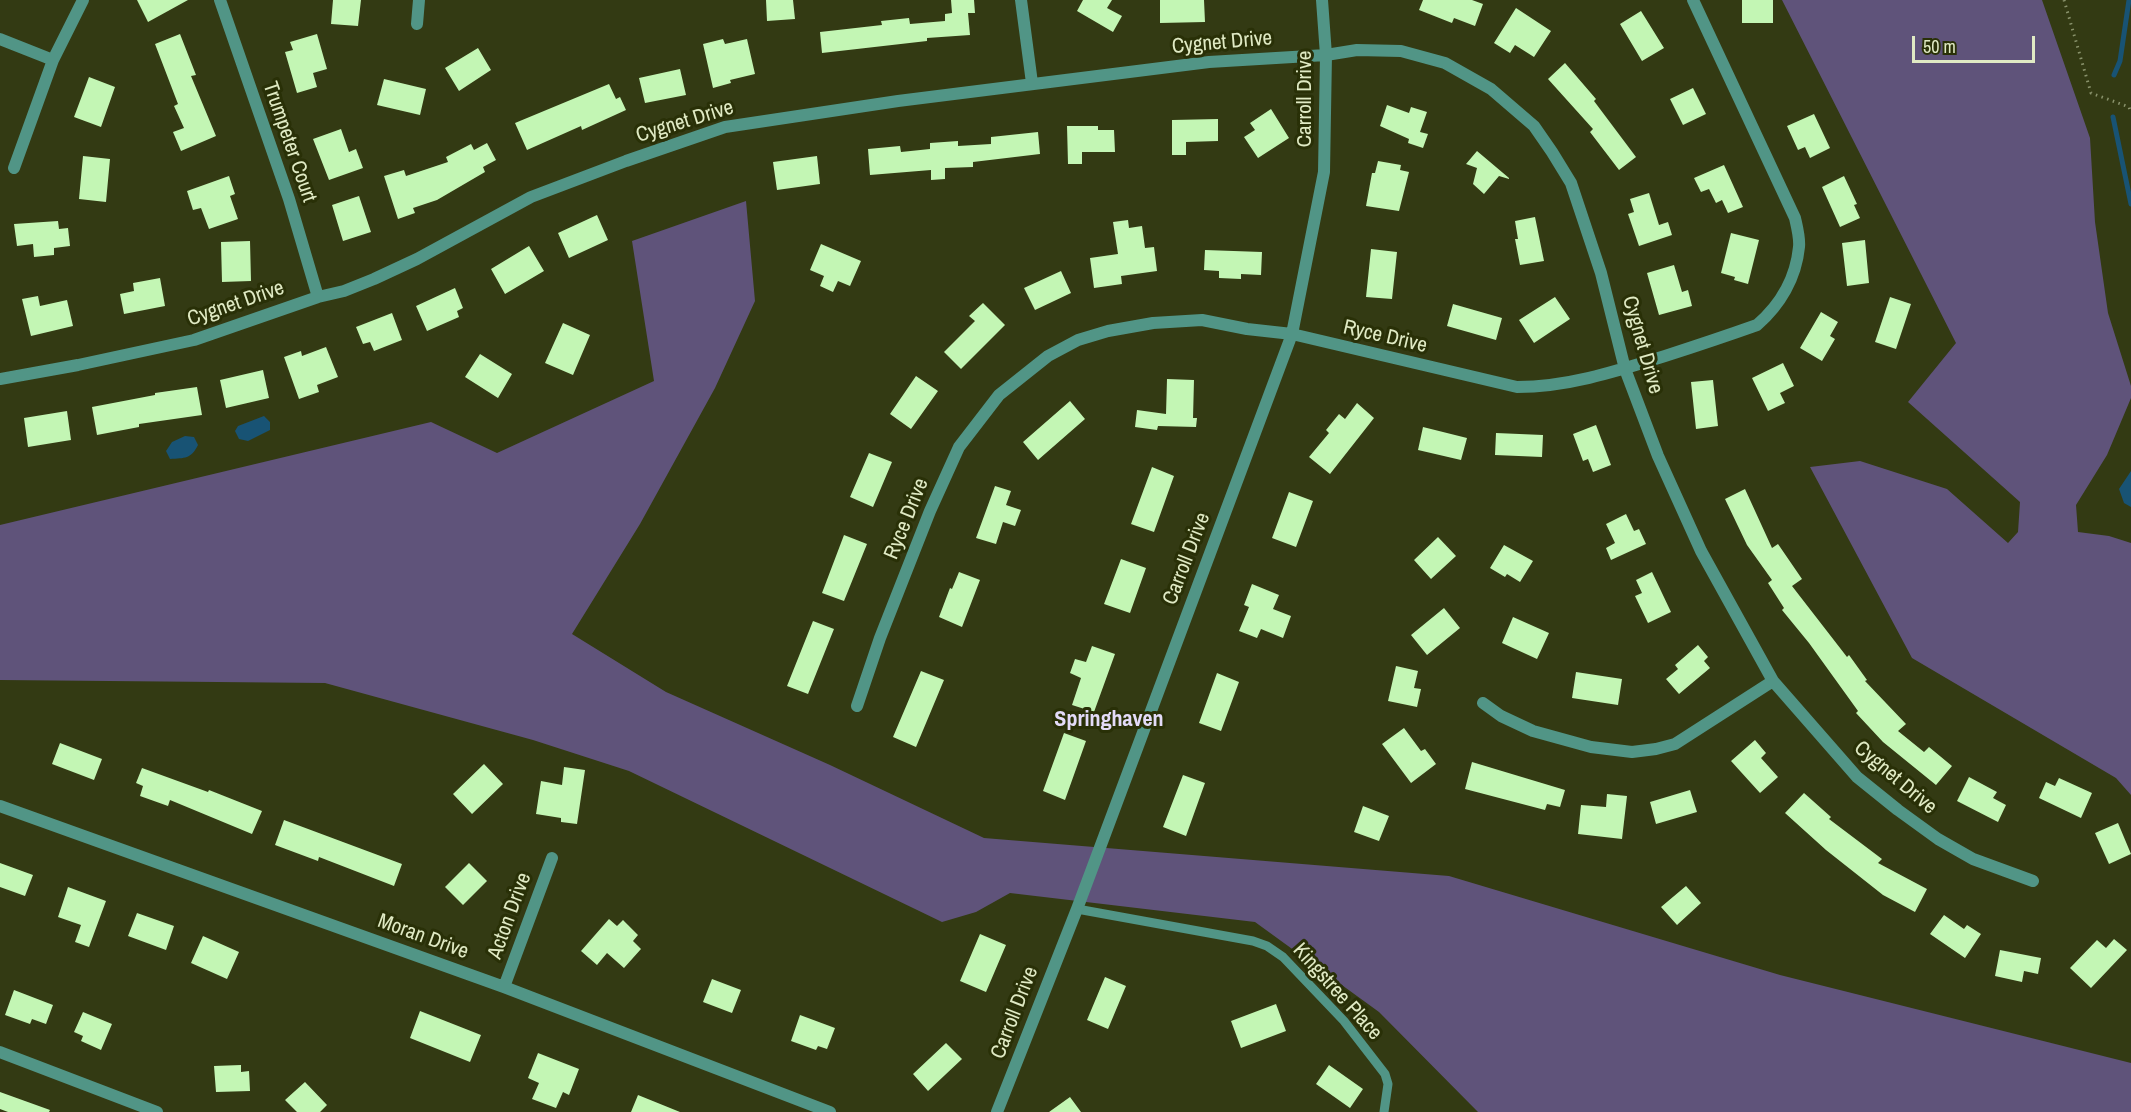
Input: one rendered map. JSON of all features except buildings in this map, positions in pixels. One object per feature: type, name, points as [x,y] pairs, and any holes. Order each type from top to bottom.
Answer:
[{"type":"street","points":[[14,168],[53,60],[83,0]]},
{"type":"street","name":"Trumpeter Court","points":[[220,0],[289,200],[318,297]]},
{"type":"street","points":[[417,24],[419,0]]},
{"type":"street","points":[[1021,0],[1032,83]]},
{"type":"street","name":"Carroll Drive","points":[[997,1112],[1077,909],[1292,334],[1324,172],[1326,54],[1322,0]]},
{"type":"street","name":"Ryce Drive","points":[[857,706],[880,638],[930,511],[959,447],[999,395],[1048,356],[1078,340],[1108,331],[1153,323],[1202,320],[1247,329],[1292,334],[1517,387],[1556,385],[1625,369],[1757,325],[1769,315],[1780,301],[1794,273],[1799,244],[1795,218],[1693,0]]},
{"type":"street","points":[[0,39],[53,60]]},
{"type":"street","name":"Cygnet Drive","points":[[0,379],[194,340],[318,297],[344,291],[417,259],[531,197],[725,127],[887,102],[1209,62],[1357,50],[1401,51],[1445,63],[1491,88],[1534,126],[1571,183],[1601,273],[1625,369],[1658,456],[1688,526],[1773,681],[1857,777],[1898,810],[1938,839],[1973,859],[2033,881]]},
{"type":"street","points":[[1483,703],[1501,716],[1533,731],[1591,747],[1632,752],[1675,744],[1773,681]]},
{"type":"street","name":"Moran Drive","points":[[0,806],[504,987],[830,1112]]},
{"type":"street","name":"Acton Drive","points":[[504,987],[552,858]]},
{"type":"street","points":[[0,1052],[135,1108],[157,1112]]},
{"type":"lane","name":"Kingstree Place","points":[[1077,909],[1253,941],[1275,950],[1344,1021],[1385,1074],[1388,1084],[1384,1112]]},
{"type":"path","points":[[2064,0],[2091,93],[2128,107],[2131,113]]},
{"type":"shaded area","points":[[1782,0],[2042,0],[2090,138],[2095,222],[2108,313],[2131,386],[2131,398],[2107,455],[2076,505],[2078,532],[2109,536],[2131,543],[2131,795],[2116,778],[1912,658],[1810,467],[1860,461],[1947,489],[2008,543],[2018,532],[2020,502],[1908,402],[1956,343]]},
{"type":"shaded area","points":[[746,201],[755,301],[715,388],[640,524],[572,634],[666,692],[830,765],[984,838],[1449,876],[1780,975],[2131,1063],[2131,1112],[1478,1112],[1379,1012],[1255,922],[1010,893],[976,912],[942,922],[629,771],[533,740],[325,683],[0,680],[0,525],[431,422],[497,453],[654,381],[632,241]]},
{"type":"water","points":[[264,416],[270,422],[270,430],[248,441],[239,439],[235,431],[238,426]]},
{"type":"water","points":[[185,436],[194,437],[198,445],[195,450],[187,457],[170,459],[166,451],[172,442]]},
{"type":"water","points":[[2131,471],[2131,507],[2124,503],[2119,489]]},
{"type":"waterway","points":[[2114,75],[2120,61],[2129,0]]},
{"type":"waterway","points":[[2113,117],[2131,204]]},
{"type":"district","name":"Springhaven","points":[[1109,720]]}]
